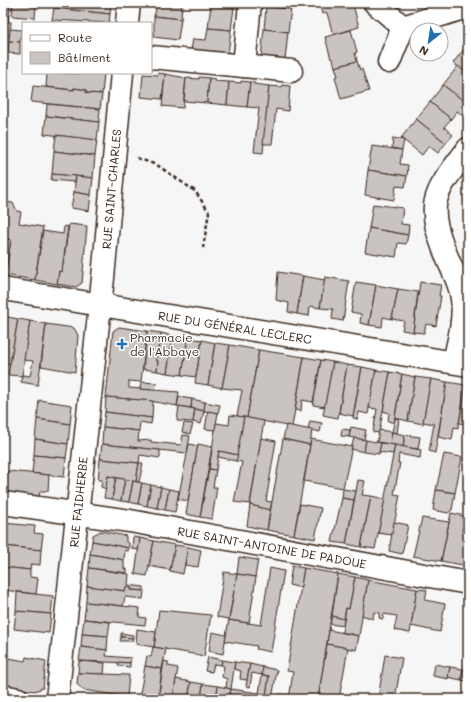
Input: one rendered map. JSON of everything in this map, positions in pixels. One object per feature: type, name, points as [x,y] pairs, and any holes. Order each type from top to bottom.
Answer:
[{"type":"street","points":[[127,22],[129,3]]},
{"type":"street","points":[[244,66],[250,3]]},
{"type":"street","points":[[375,3],[403,27]]},
{"type":"street","points":[[403,27],[468,8]]},
{"type":"street","points":[[389,62],[403,27]]},
{"type":"street","points":[[152,57],[291,70]]},
{"type":"street","name":"RUE SAINT-CHARLES","points":[[100,304],[122,74]]},
{"type":"street","points":[[461,363],[462,297],[436,231],[434,213],[441,186],[468,149]]},
{"type":"street","name":"RUE DU GÉNÉRAL LECLERC","points":[[3,289],[461,363]]},
{"type":"street","name":"RUE FAIDHERBE","points":[[57,699],[76,513],[100,304]]},
{"type":"street","name":"RUE SAINT-ANTOINE DE PADOUE","points":[[3,503],[130,521],[468,583]]},
{"type":"street","points":[[3,696],[18,699]]},
{"type":"path","points":[[114,150],[157,165],[195,191],[209,212],[203,248]]},
{"type":"building","points":[[3,3],[13,3],[13,9],[3,8]]},
{"type":"building","points":[[54,3],[111,3],[110,14],[54,8]]},
{"type":"building","points":[[158,3],[182,3],[181,19],[154,16]]},
{"type":"building","points":[[211,3],[234,3],[234,8],[211,5]]},
{"type":"building","points":[[267,3],[291,3],[291,9],[266,7]]},
{"type":"building","points":[[329,3],[343,3],[344,8],[353,5],[359,27],[333,35],[327,13],[322,14],[320,6]]},
{"type":"building","points":[[13,4],[36,6],[35,18],[12,16]]},
{"type":"building","points":[[211,5],[234,8],[231,30],[208,28]]},
{"type":"building","points":[[266,7],[291,9],[288,32],[264,29]]},
{"type":"building","points":[[3,8],[10,9],[8,22],[3,21]]},
{"type":"building","points":[[54,8],[110,14],[109,22],[52,20]]},
{"type":"building","points":[[154,16],[181,19],[178,40],[154,37]]},
{"type":"building","points":[[3,21],[11,22],[10,36],[3,35]]},
{"type":"building","points":[[208,28],[231,30],[228,54],[191,50],[193,39],[206,40]]},
{"type":"building","points":[[10,29],[22,30],[20,42],[9,41]]},
{"type":"building","points":[[264,29],[288,32],[285,60],[261,58]]},
{"type":"building","points":[[351,30],[357,52],[355,53],[357,61],[335,67],[333,59],[331,59],[325,37]]},
{"type":"building","points":[[9,41],[20,42],[20,54],[8,53]]},
{"type":"building","points":[[468,44],[468,74],[453,63]]},
{"type":"building","points":[[357,61],[360,70],[362,69],[369,91],[341,99],[335,77],[338,76],[335,67]]},
{"type":"building","points":[[3,64],[7,64],[5,79],[3,78]]},
{"type":"building","points":[[458,66],[468,74],[468,104],[443,85]]},
{"type":"building","points":[[158,73],[165,74],[162,99],[141,97],[143,74],[158,75]]},
{"type":"building","points":[[47,74],[104,74],[102,94],[86,93],[86,90],[74,88],[74,90],[46,87]]},
{"type":"building","points":[[165,74],[186,78],[183,108],[162,106]]},
{"type":"building","points":[[199,77],[209,78],[207,103],[184,101],[186,78],[199,79]]},
{"type":"building","points":[[209,78],[215,79],[214,81],[229,82],[227,105],[207,103]]},
{"type":"building","points":[[241,81],[250,82],[247,107],[227,105],[229,82],[241,83]]},
{"type":"building","points":[[250,82],[269,86],[263,153],[254,152],[259,108],[247,107]]},
{"type":"building","points":[[282,85],[290,86],[288,111],[276,109],[272,144],[263,144],[269,86],[282,87]]},
{"type":"building","points":[[443,85],[468,104],[466,118],[457,111],[451,119],[430,102]]},
{"type":"building","points":[[33,86],[74,90],[74,88],[86,90],[86,93],[102,94],[100,109],[31,102]]},
{"type":"building","points":[[430,102],[451,119],[444,127],[453,135],[446,143],[416,119]]},
{"type":"building","points":[[47,104],[100,109],[99,122],[46,116]]},
{"type":"building","points":[[46,116],[99,122],[97,140],[44,134]]},
{"type":"building","points":[[416,119],[446,143],[438,153],[429,146],[422,155],[401,138]]},
{"type":"building","points":[[56,135],[97,140],[95,156],[54,151]]},
{"type":"building","points":[[393,138],[404,140],[402,150],[392,148]]},
{"type":"building","points":[[372,146],[402,150],[400,164],[408,165],[407,176],[368,170]]},
{"type":"building","points":[[54,151],[95,156],[93,178],[52,174]]},
{"type":"building","points":[[368,170],[407,176],[405,187],[396,186],[394,200],[365,195]]},
{"type":"building","points":[[52,174],[76,176],[75,182],[51,180]]},
{"type":"building","points":[[76,176],[93,178],[91,195],[74,192]]},
{"type":"building","points":[[74,192],[91,195],[89,211],[71,208]]},
{"type":"building","points":[[5,202],[13,203],[17,211],[21,212],[19,223],[43,227],[35,280],[5,275],[11,240],[3,238]]},
{"type":"building","points":[[373,204],[403,208],[401,224],[409,225],[408,235],[369,228]]},
{"type":"building","points":[[69,224],[87,226],[82,283],[76,287],[57,284],[59,271],[62,271]]},
{"type":"building","points":[[64,226],[68,227],[62,271],[59,271],[57,284],[35,280],[43,231],[63,234]]},
{"type":"building","points":[[369,228],[408,235],[406,244],[398,243],[396,257],[365,252]]},
{"type":"building","points":[[3,238],[11,240],[5,275],[3,275]]},
{"type":"building","points":[[278,272],[303,276],[297,314],[288,312],[289,303],[276,300]]},
{"type":"building","points":[[303,276],[325,280],[320,308],[310,306],[309,316],[297,314]]},
{"type":"building","points":[[325,277],[349,281],[343,321],[332,319],[333,309],[320,308]]},
{"type":"building","points":[[356,282],[376,285],[369,325],[360,323],[361,314],[351,312]]},
{"type":"building","points":[[420,282],[441,285],[439,296],[441,296],[436,326],[426,324],[424,333],[413,332]]},
{"type":"building","points":[[376,285],[398,289],[392,319],[383,317],[382,327],[369,325]]},
{"type":"building","points":[[398,289],[418,292],[413,332],[402,330],[404,321],[392,319]]},
{"type":"building","points":[[3,316],[18,319],[10,364],[3,363]]},
{"type":"building","points":[[18,319],[30,321],[22,376],[8,375]]},
{"type":"building","points":[[30,321],[46,324],[38,385],[21,382],[22,375],[30,376],[33,361],[24,360]]},
{"type":"building","points":[[46,324],[74,328],[78,335],[75,372],[41,366]]},
{"type":"building","points":[[119,327],[147,331],[141,382],[129,381],[129,388],[179,392],[177,406],[150,401],[106,397],[113,331]]},
{"type":"building","points":[[147,331],[161,333],[156,360],[158,361],[157,371],[143,369]]},
{"type":"building","points":[[161,333],[173,336],[167,373],[157,371],[158,361],[156,360]]},
{"type":"building","points":[[173,336],[188,338],[182,375],[167,373]]},
{"type":"building","points":[[188,338],[202,340],[196,377],[182,375]]},
{"type":"building","points":[[202,340],[215,343],[208,385],[195,383]]},
{"type":"building","points":[[215,343],[230,345],[222,388],[208,385]]},
{"type":"building","points":[[230,345],[259,350],[247,418],[237,416],[242,390],[222,388]]},
{"type":"building","points":[[259,350],[304,357],[292,427],[247,418]]},
{"type":"building","points":[[304,357],[321,360],[313,402],[302,400],[301,411],[295,410]]},
{"type":"building","points":[[321,360],[333,362],[325,407],[313,405]]},
{"type":"building","points":[[333,362],[347,365],[338,418],[323,415]]},
{"type":"building","points":[[347,365],[362,367],[353,416],[339,413]]},
{"type":"building","points":[[362,367],[376,370],[368,414],[359,412],[358,419],[353,418]]},
{"type":"building","points":[[376,370],[390,372],[379,433],[373,432],[377,409],[369,408]]},
{"type":"building","points":[[390,372],[402,374],[394,423],[388,421],[389,413],[383,411]]},
{"type":"building","points":[[402,374],[415,377],[408,421],[395,418]]},
{"type":"building","points":[[415,377],[431,379],[423,424],[408,421]]},
{"type":"building","points":[[431,379],[447,382],[435,453],[429,451],[434,424],[423,422]]},
{"type":"building","points":[[141,382],[156,383],[155,390],[140,389]]},
{"type":"building","points":[[447,382],[466,385],[458,428],[454,427],[452,440],[438,437]]},
{"type":"building","points":[[466,385],[468,385],[468,424],[459,423]]},
{"type":"building","points":[[106,397],[153,401],[152,418],[105,412]]},
{"type":"building","points":[[179,397],[192,399],[191,408],[177,406]]},
{"type":"building","points":[[192,399],[205,402],[204,411],[191,408]]},
{"type":"building","points":[[39,400],[72,405],[70,424],[37,419]]},
{"type":"building","points":[[205,402],[220,405],[218,413],[204,411]]},
{"type":"building","points":[[179,406],[195,409],[193,422],[177,421]]},
{"type":"building","points":[[195,409],[204,411],[201,424],[193,422]]},
{"type":"building","points":[[208,411],[218,413],[215,430],[205,429]]},
{"type":"building","points":[[105,412],[152,418],[151,424],[140,422],[139,431],[103,427]]},
{"type":"building","points":[[230,415],[244,417],[238,455],[219,451],[216,470],[209,469],[216,423],[229,425]]},
{"type":"building","points":[[244,417],[264,421],[250,504],[234,502],[242,462],[236,461]]},
{"type":"building","points":[[395,418],[399,419],[397,433],[392,432]]},
{"type":"building","points":[[37,419],[70,424],[68,444],[35,439]]},
{"type":"building","points":[[310,421],[322,423],[320,432],[308,429]]},
{"type":"building","points":[[184,423],[193,424],[190,434],[182,432]]},
{"type":"building","points":[[286,425],[312,430],[310,445],[283,439]]},
{"type":"building","points":[[103,427],[139,431],[138,441],[151,440],[151,442],[181,445],[183,435],[190,436],[187,453],[102,444]]},
{"type":"building","points":[[351,427],[366,430],[364,440],[349,437]]},
{"type":"building","points":[[342,429],[350,430],[349,437],[341,436]]},
{"type":"building","points":[[379,430],[392,432],[390,444],[377,442]]},
{"type":"building","points":[[392,432],[405,435],[403,447],[390,444]]},
{"type":"building","points":[[405,435],[420,437],[418,449],[403,447]]},
{"type":"building","points":[[261,438],[276,441],[266,501],[272,502],[270,510],[250,505]]},
{"type":"building","points":[[354,438],[366,440],[364,452],[351,449]]},
{"type":"building","points":[[35,439],[68,444],[66,458],[34,455]]},
{"type":"building","points":[[283,439],[310,445],[294,535],[267,530]]},
{"type":"building","points":[[311,439],[352,447],[343,488],[304,481]]},
{"type":"building","points":[[366,440],[381,443],[379,454],[364,452]]},
{"type":"building","points":[[381,443],[395,445],[393,454],[379,452]]},
{"type":"building","points":[[102,444],[160,450],[160,458],[140,455],[139,463],[100,459]]},
{"type":"building","points":[[189,444],[198,446],[188,501],[178,499]]},
{"type":"building","points":[[198,444],[212,447],[200,517],[186,514]]},
{"type":"building","points":[[395,445],[421,450],[420,458],[399,454],[398,463],[400,463],[394,494],[400,495],[392,535],[378,533]]},
{"type":"building","points":[[219,451],[238,455],[236,461],[218,457]]},
{"type":"building","points":[[444,454],[462,457],[455,493],[436,490]]},
{"type":"building","points":[[34,455],[66,458],[64,477],[32,473]]},
{"type":"building","points":[[100,459],[139,463],[136,482],[108,476],[106,489],[101,487],[102,480],[98,480]]},
{"type":"building","points":[[139,463],[143,463],[139,482],[136,482]]},
{"type":"building","points":[[209,469],[216,470],[213,487],[217,487],[212,519],[200,517]]},
{"type":"building","points":[[8,471],[49,475],[48,491],[40,491],[39,497],[5,493]]},
{"type":"building","points":[[108,476],[116,478],[112,499],[104,498]]},
{"type":"building","points":[[116,478],[125,479],[121,501],[112,499]]},
{"type":"building","points":[[125,479],[133,481],[129,502],[121,501]]},
{"type":"building","points":[[358,480],[365,481],[362,495],[371,496],[361,547],[346,544]]},
{"type":"building","points":[[133,481],[142,483],[138,504],[129,502]]},
{"type":"building","points":[[142,483],[151,485],[147,506],[138,504]]},
{"type":"building","points":[[151,485],[161,487],[157,508],[147,506]]},
{"type":"building","points":[[161,487],[169,489],[165,510],[157,508]]},
{"type":"building","points":[[169,489],[179,491],[175,512],[165,510]]},
{"type":"building","points":[[343,489],[356,491],[354,500],[342,498]]},
{"type":"building","points":[[436,490],[455,493],[452,510],[448,513],[433,510]]},
{"type":"building","points":[[371,496],[385,499],[375,549],[361,547]]},
{"type":"building","points":[[342,498],[354,500],[346,544],[332,542]]},
{"type":"building","points":[[300,504],[321,508],[315,539],[294,535]]},
{"type":"building","points":[[250,505],[270,510],[267,530],[247,526]]},
{"type":"building","points":[[451,513],[465,516],[462,531],[468,531],[468,566],[441,561]]},
{"type":"building","points":[[422,518],[449,522],[441,561],[413,556]]},
{"type":"building","points":[[394,522],[408,525],[402,554],[389,551]]},
{"type":"building","points":[[3,523],[35,526],[34,533],[43,534],[41,550],[3,546]]},
{"type":"building","points":[[101,531],[126,536],[126,542],[129,543],[129,548],[92,541],[93,535]]},
{"type":"building","points":[[133,537],[140,538],[139,550],[132,549]]},
{"type":"building","points":[[140,538],[154,541],[147,576],[135,574]]},
{"type":"building","points":[[92,541],[129,548],[128,551],[125,550],[124,560],[90,554]]},
{"type":"building","points":[[154,541],[175,545],[170,570],[149,566]]},
{"type":"building","points":[[175,545],[188,547],[183,574],[170,571]]},
{"type":"building","points":[[3,546],[41,550],[40,565],[31,564],[30,570],[3,567]]},
{"type":"building","points":[[188,547],[201,550],[198,567],[185,565]]},
{"type":"building","points":[[90,554],[124,560],[124,569],[127,569],[127,573],[89,568]]},
{"type":"building","points":[[239,557],[258,560],[255,577],[237,574]]},
{"type":"building","points":[[292,566],[304,568],[301,588],[289,585]]},
{"type":"building","points":[[3,567],[30,570],[30,577],[38,578],[36,594],[3,590]]},
{"type":"building","points":[[89,568],[129,574],[128,585],[144,587],[144,591],[131,590],[131,587],[126,587],[125,591],[87,586]]},
{"type":"building","points":[[270,568],[284,571],[271,652],[256,649],[257,646],[225,641],[229,620],[261,625]]},
{"type":"building","points":[[304,568],[338,574],[318,699],[289,699],[293,672],[287,671]]},
{"type":"building","points":[[224,572],[237,574],[229,619],[217,617]]},
{"type":"building","points":[[237,574],[256,577],[249,623],[229,620]]},
{"type":"building","points":[[338,574],[355,577],[349,609],[346,608],[344,619],[332,616]]},
{"type":"building","points":[[355,577],[368,580],[359,636],[342,632],[346,608],[349,609]]},
{"type":"building","points":[[368,580],[417,589],[410,633],[394,630],[397,616],[384,614],[383,619],[379,618],[380,613],[374,612],[373,619],[362,615]]},
{"type":"building","points":[[87,586],[125,591],[126,587],[131,587],[131,590],[144,591],[143,599],[125,597],[123,606],[86,602]]},
{"type":"building","points":[[417,589],[427,590],[425,600],[445,604],[440,632],[411,626]]},
{"type":"building","points":[[17,592],[53,596],[51,614],[16,611]]},
{"type":"building","points":[[86,602],[140,608],[139,617],[146,618],[145,625],[84,619]]},
{"type":"building","points":[[159,610],[211,615],[204,656],[154,647]]},
{"type":"building","points":[[16,611],[51,614],[49,633],[14,629]]},
{"type":"building","points":[[332,616],[344,619],[343,626],[330,624]]},
{"type":"building","points":[[84,619],[110,622],[108,636],[82,634]]},
{"type":"building","points":[[137,629],[156,632],[154,647],[136,644]]},
{"type":"building","points":[[329,630],[359,636],[356,650],[327,644]]},
{"type":"building","points":[[212,632],[226,635],[223,654],[209,651]]},
{"type":"building","points":[[121,633],[133,635],[133,638],[121,637]]},
{"type":"building","points":[[82,634],[108,636],[107,650],[81,647]]},
{"type":"building","points":[[121,637],[133,638],[132,641],[120,641]]},
{"type":"building","points":[[327,644],[348,648],[339,699],[318,699]]},
{"type":"building","points":[[81,647],[107,650],[106,656],[131,658],[130,663],[79,661]]},
{"type":"building","points":[[153,647],[166,649],[162,669],[145,666],[147,656],[151,657]]},
{"type":"building","points":[[385,655],[402,658],[395,699],[378,699]]},
{"type":"building","points":[[3,657],[25,661],[26,657],[46,661],[43,688],[34,691],[3,685]]},
{"type":"building","points":[[208,657],[222,660],[221,665],[214,664],[212,672],[205,671]]},
{"type":"building","points":[[222,660],[235,662],[231,689],[226,688],[227,679],[222,677],[224,666],[221,665]]},
{"type":"building","points":[[79,661],[105,663],[104,674],[78,673]]},
{"type":"building","points":[[164,661],[168,662],[168,666],[178,668],[173,699],[158,699]]},
{"type":"building","points":[[118,662],[130,663],[130,667],[118,666]]},
{"type":"building","points":[[235,662],[250,664],[247,680],[240,679],[241,671],[234,669]]},
{"type":"building","points":[[250,664],[263,667],[262,675],[252,673],[250,687],[246,686]]},
{"type":"building","points":[[435,664],[450,667],[448,679],[433,676]]},
{"type":"building","points":[[145,666],[162,669],[158,699],[139,699]]},
{"type":"building","points":[[263,667],[277,670],[272,699],[258,699],[259,693],[266,695],[269,676],[262,675]]},
{"type":"building","points":[[450,667],[463,669],[461,680],[448,677]]},
{"type":"building","points":[[463,669],[468,670],[468,681],[461,680]]},
{"type":"building","points":[[78,673],[129,675],[127,697],[83,690],[77,684]]},
{"type":"building","points":[[262,675],[269,676],[266,695],[259,693]]},
{"type":"building","points":[[176,679],[191,682],[188,699],[173,699]]},
{"type":"building","points":[[191,682],[203,684],[201,699],[188,699]]},
{"type":"building","points":[[203,684],[218,686],[216,699],[201,699]]},
{"type":"building","points":[[218,686],[231,689],[229,699],[216,699]]},
{"type":"building","points":[[231,689],[245,691],[244,699],[229,699]]},
{"type":"building","points":[[245,691],[259,693],[258,699],[244,699]]},
{"type":"building","points":[[279,694],[289,695],[289,699],[278,699]]},
{"type":"place","name":"Pharmacie de l'Abbaye","points":[[122,344]]}]
